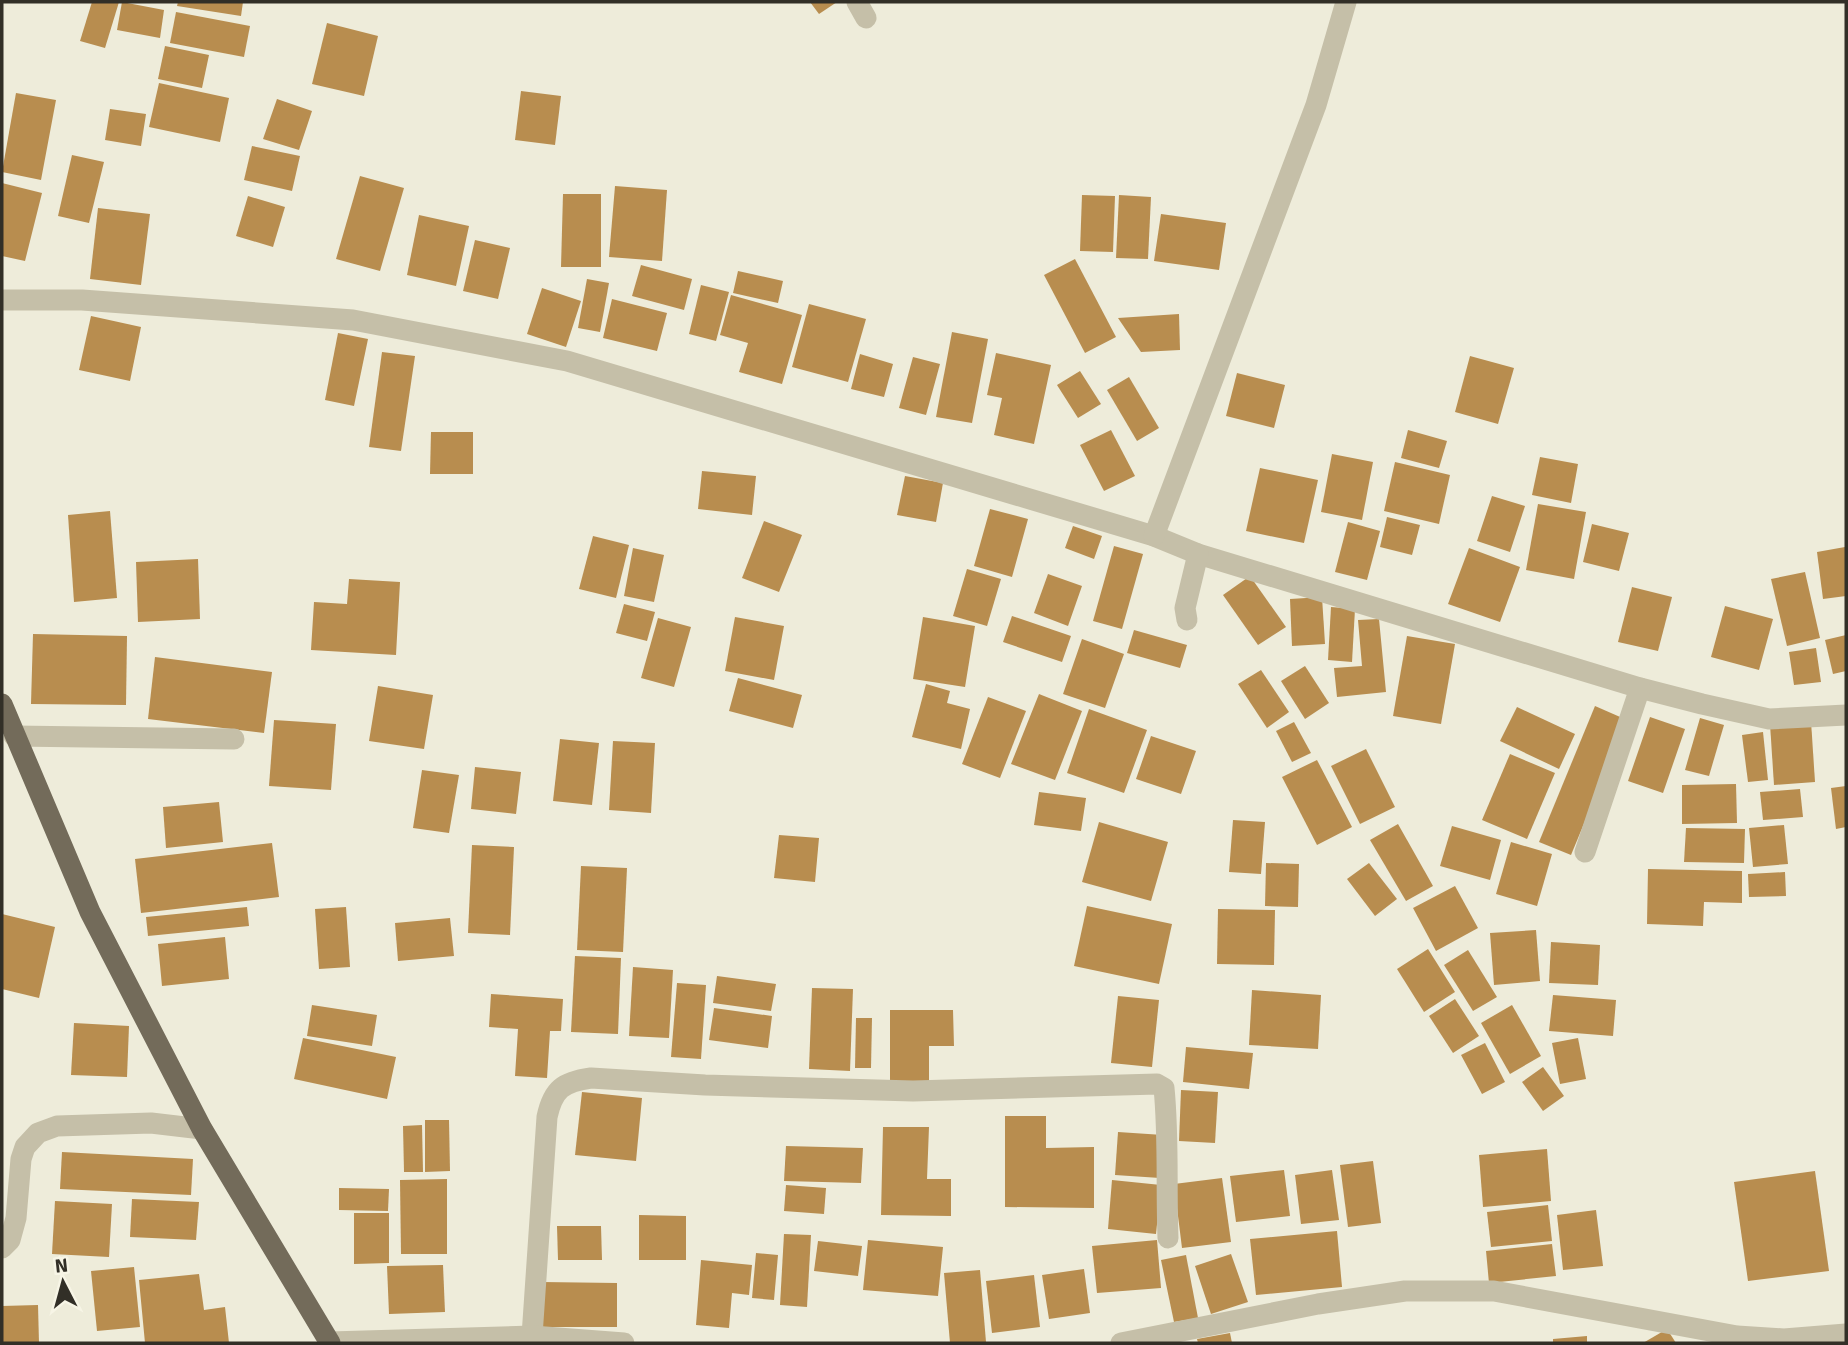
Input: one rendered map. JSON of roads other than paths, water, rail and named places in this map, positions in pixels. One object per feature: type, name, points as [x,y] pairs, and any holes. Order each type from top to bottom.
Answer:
[{"type":"main road","points":[[2,704],[90,912],[202,1129],[330,1343]]},
{"type":"street","points":[[1154,536],[1316,104],[1346,2]]},
{"type":"street","points":[[2,300],[82,300],[353,320],[567,360],[1154,536],[1198,554],[1640,688],[1769,719],[1846,715]]},
{"type":"street","points":[[1186,620],[1185,608],[1198,554]]},
{"type":"street","points":[[1584,852],[1640,688]]},
{"type":"street","points":[[14,736],[234,739]]},
{"type":"street","points":[[532,1336],[547,1117],[550,1101],[560,1087],[574,1080],[591,1078],[705,1085],[913,1091],[1157,1084],[1164,1088],[1167,1124],[1168,1238]]},
{"type":"street","points":[[2,1248],[10,1240],[16,1218],[20,1159],[24,1147],[38,1133],[57,1126],[151,1123],[202,1129]]},
{"type":"street","points":[[1121,1343],[1405,1291],[1470,1290],[1494,1291],[1737,1336],[1784,1339],[1846,1334]]},
{"type":"street","points":[[330,1343],[532,1336],[624,1343]]}]
